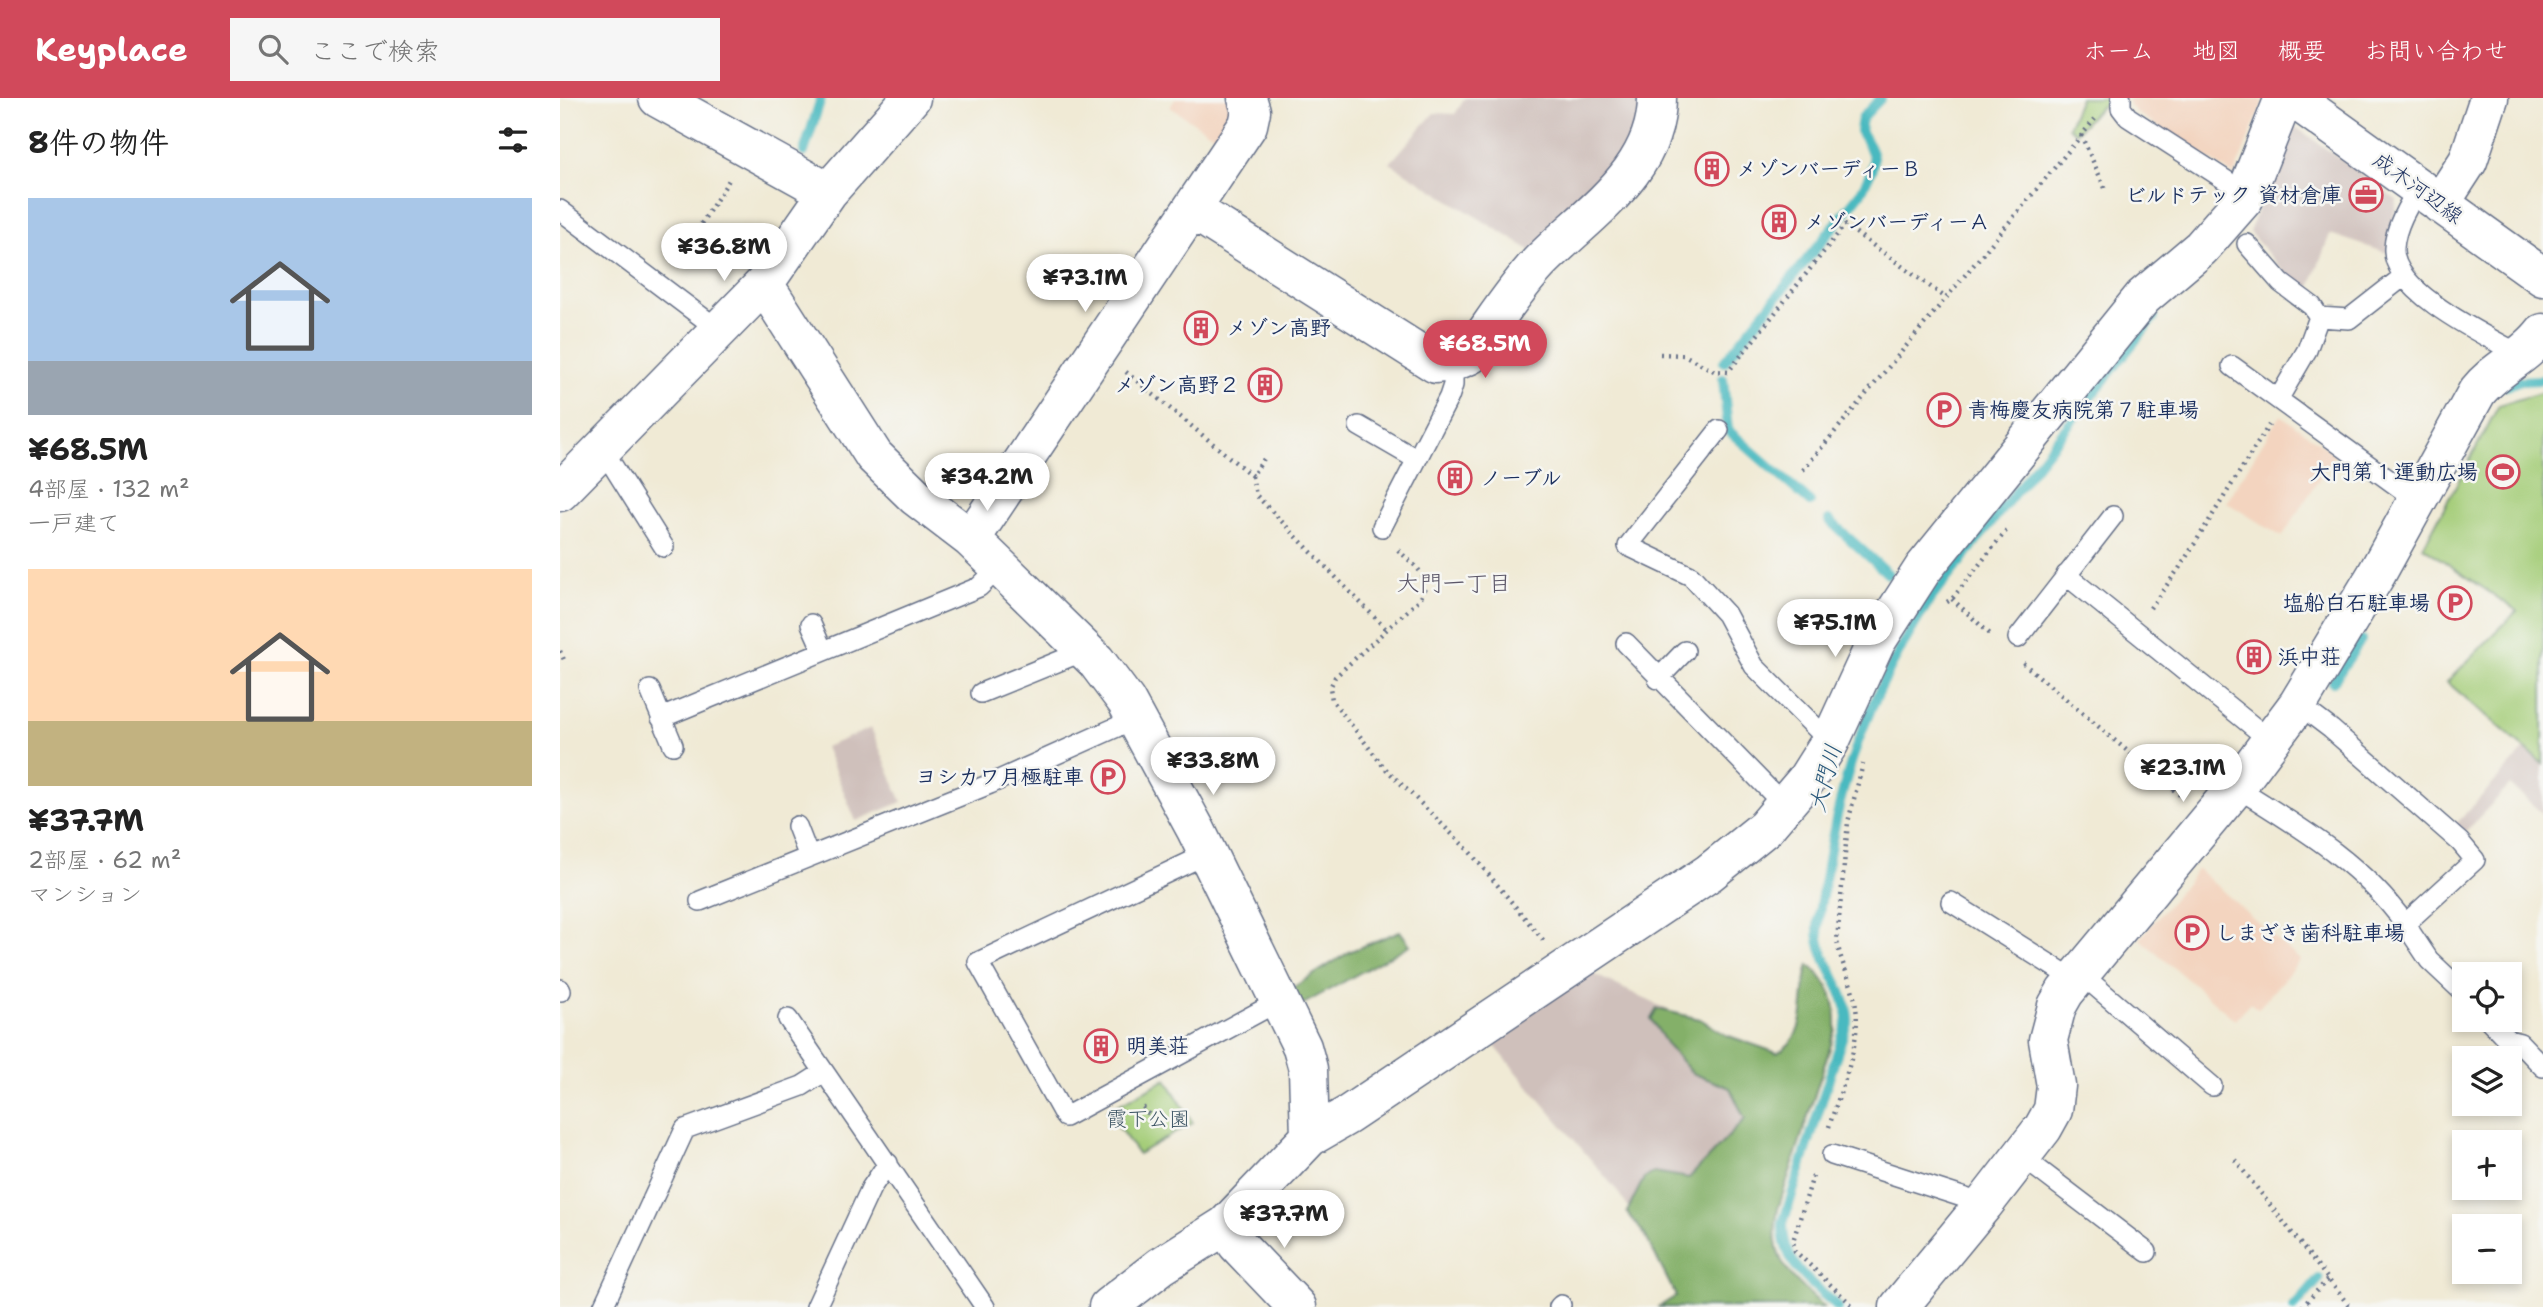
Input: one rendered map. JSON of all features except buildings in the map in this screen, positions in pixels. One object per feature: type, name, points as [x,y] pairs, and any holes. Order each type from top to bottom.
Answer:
[{"type":"street","points":[[658,98],[828,192]]},
{"type":"street","points":[[560,492],[764,284],[828,192],[911,98]]},
{"type":"street","points":[[971,538],[1248,125],[1251,111],[1247,98]]},
{"type":"street","points":[[1193,210],[1436,364],[1453,362],[1470,355],[1536,266],[1627,178],[1644,156],[1653,136],[1657,98]]},
{"type":"street","points":[[1108,1307],[1161,1266],[1226,1225],[1310,1137],[1348,1115],[1709,873],[1743,848],[1785,806],[1830,742],[1876,642],[1923,569],[2143,297],[2201,248],[2244,199],[2284,98]]},
{"type":"street","name":"成木河辺線","points":[[2293,98],[2543,277]]},
{"type":"street","points":[[2430,196],[2468,161],[2489,98]]},
{"type":"street","points":[[764,284],[874,456],[916,497],[971,538],[1096,661],[1133,715],[1171,780],[1302,1047],[1308,1069],[1310,1137]]},
{"type":"street","points":[[1899,1307],[2043,1128],[2057,1098],[2048,1040],[2057,1006],[2236,787],[2298,704],[2418,501],[2477,392],[2490,375],[2532,344]]},
{"type":"street","points":[[1226,1225],[1237,1244],[1297,1307]]},
{"type":"lane","points":[[2121,103],[2128,117],[2227,181],[2244,199]]},
{"type":"lane","points":[[2430,196],[2407,205],[2394,248],[2404,276],[2438,308],[2532,344]]},
{"type":"lane","points":[[560,210],[719,330]]},
{"type":"lane","points":[[2248,244],[2281,283],[2312,306],[2319,317]]},
{"type":"lane","points":[[2319,317],[2349,319],[2404,276]]},
{"type":"lane","points":[[2279,398],[2307,349],[2319,317]]},
{"type":"lane","points":[[1382,527],[1450,397],[1453,362]]},
{"type":"lane","points":[[2232,366],[2418,501]]},
{"type":"lane","points":[[1359,426],[1416,459]]},
{"type":"lane","points":[[1718,430],[1628,546],[1691,576],[1726,614],[1754,666],[1830,742]]},
{"type":"lane","points":[[603,450],[664,547]]},
{"type":"lane","points":[[2008,639],[2066,575],[2113,516]]},
{"type":"lane","points":[[661,718],[979,587],[1000,567]]},
{"type":"lane","points":[[2066,575],[2271,741]]},
{"type":"lane","points":[[811,624],[823,651]]},
{"type":"lane","points":[[1626,643],[1658,679],[1785,806]]},
{"type":"lane","points":[[981,693],[1084,651]]},
{"type":"lane","points":[[1658,679],[1685,651]]},
{"type":"lane","points":[[650,690],[673,745]]},
{"type":"lane","points":[[2298,704],[2420,808],[2475,860],[2405,924]]},
{"type":"lane","points":[[701,901],[990,784],[1116,727],[1133,715]]},
{"type":"lane","points":[[2236,787],[2321,841],[2351,864],[2391,904],[2428,960],[2452,982]]},
{"type":"lane","points":[[797,827],[809,857]]},
{"type":"lane","points":[[1207,854],[978,962],[1065,1117],[1279,1001]]},
{"type":"lane","points":[[1951,902],[2078,977],[2212,1086]]},
{"type":"lane","points":[[788,1019],[985,1307]]},
{"type":"lane","points":[[2500,1032],[2508,1040],[2520,1043],[2543,1067]]},
{"type":"lane","points":[[603,1307],[685,1129],[802,1086],[824,1072]]},
{"type":"lane","points":[[1825,1153],[1984,1204]]},
{"type":"lane","points":[[2021,1156],[2147,1252]]},
{"type":"lane","points":[[816,1307],[871,1188],[888,1163]]},
{"type":"path","points":[[1803,470],[2081,135],[2101,114],[2121,103]]},
{"type":"path","points":[[2081,135],[2105,188]]},
{"type":"path","points":[[662,286],[750,147]]},
{"type":"path","points":[[1660,354],[1684,355],[1714,371],[1728,372],[1845,225],[1946,298]]},
{"type":"path","points":[[1098,349],[1252,476],[1256,495],[1387,630]]},
{"type":"path","points":[[2135,629],[2180,567],[2235,480],[2277,412],[2279,398]]},
{"type":"path","points":[[1252,476],[1266,456]]},
{"type":"path","points":[[1382,527],[1382,534],[1426,579],[1427,588],[1387,630],[1335,677],[1331,688],[1332,699],[1384,767],[1469,851],[1566,968]]},
{"type":"path","points":[[1952,599],[2008,639]]},
{"type":"path","points":[[560,651],[565,662]]},
{"type":"path","points":[[2017,658],[2209,820]]},
{"type":"path","points":[[1854,1307],[1795,1251],[1793,1241],[1825,1153],[1856,1029],[1856,1007],[1839,955],[1837,940],[1849,822],[1866,758]]},
{"type":"path","points":[[2235,1160],[2350,1307]]},
{"type":"path","points":[[2302,1307],[2328,1279]]},
{"type":"shaded area","points":[[1176,98],[1236,98],[1239,104],[1221,140],[1170,107]]},
{"type":"shaded area","points":[[1465,98],[1645,98],[1636,149],[1533,252],[1390,163],[1434,113],[1455,114]]},
{"type":"shaded area","points":[[2129,98],[2258,98],[2263,102],[2234,175],[2137,113],[2129,104]]},
{"type":"shaded area","points":[[2293,125],[2397,200],[2387,253],[2330,234],[2308,293],[2294,283],[2249,232]]},
{"type":"shaded area","points":[[2280,415],[2335,454],[2282,537],[2226,502]]},
{"type":"shaded area","points":[[871,728],[902,802],[856,821],[825,747]]},
{"type":"shaded area","points":[[2525,749],[2543,764],[2543,814],[2510,785],[2464,833],[2455,825]]},
{"type":"shaded area","points":[[2198,869],[2300,960],[2258,1009],[2250,1003],[2235,1020],[2140,939]]},
{"type":"shaded area","points":[[1585,970],[1687,1019],[1778,1098],[1645,1235],[1619,1193],[1487,1037]]},
{"type":"green space","points":[[2080,98],[2112,98],[2076,133],[2068,127]]},
{"type":"green space","name":"大門第１運動広場","points":[[2543,392],[2543,764],[2447,682],[2517,611],[2423,547],[2499,405]]},
{"type":"green space","points":[[1400,931],[1410,945],[1298,1007],[1289,990],[1351,951]]},
{"type":"green space","points":[[1809,965],[1823,979],[1831,993],[1836,1029],[1778,1209],[1775,1227],[1779,1254],[1784,1265],[1824,1307],[1659,1307],[1676,1296],[1645,1235],[1627,1212],[1644,1178],[1654,1172],[1689,1178],[1745,1119],[1730,1088],[1692,1073],[1668,1046],[1651,1019],[1657,1009],[1700,1019],[1726,1035],[1777,1053],[1788,1045],[1800,1025]]},
{"type":"green space","name":"霞下公園","points":[[1166,1079],[1193,1123],[1138,1154],[1107,1111]]},
{"type":"waterway","points":[[804,152],[821,98]]},
{"type":"waterway","points":[[1724,362],[1860,194],[1873,162],[1871,149],[1860,131],[1862,118],[1881,98]]},
{"type":"waterway","name":"大門川","points":[[1838,1307],[1808,1280],[1793,1261],[1787,1250],[1783,1223],[1848,1019],[1843,996],[1819,942],[1818,930],[1834,829],[1852,760],[1863,728],[1891,666],[1929,601],[2154,317]]},
{"type":"waterway","points":[[1723,379],[1728,430],[1810,502]]},
{"type":"waterway","points":[[2507,386],[2518,381],[2542,380]]},
{"type":"waterway","points":[[1829,520],[1888,574]]},
{"type":"waterway","points":[[2333,682],[2361,640]]},
{"type":"waterway","points":[[2294,1307],[2319,1279]]},
{"type":"place","name":"メゾンバーディーＢ","points":[[1712,169]]},
{"type":"place","name":"ビルドテック 資材倉庫","points":[[2366,195]]},
{"type":"place","name":"メゾンバーディーＡ","points":[[1779,222]]},
{"type":"place","name":"メゾン高野","points":[[1201,328]]},
{"type":"place","name":"メゾン高野２","points":[[1265,385]]},
{"type":"place","name":"青梅慶友病院第７駐車場","points":[[1944,410]]},
{"type":"place","name":"大門第１運動広場","points":[[2503,472]]},
{"type":"place","name":"ノーブル","points":[[1455,478]]},
{"type":"place","name":"塩船白石駐車場","points":[[2455,603]]},
{"type":"place","name":"浜中荘","points":[[2254,657]]},
{"type":"place","name":"ヨシカワ月極駐車","points":[[1108,777]]},
{"type":"place","name":"しまざき歯科駐車場","points":[[2192,933]]},
{"type":"place","name":"明美荘","points":[[1101,1046]]},
{"type":"district","name":"大門一丁目","points":[[1454,583]]}]
